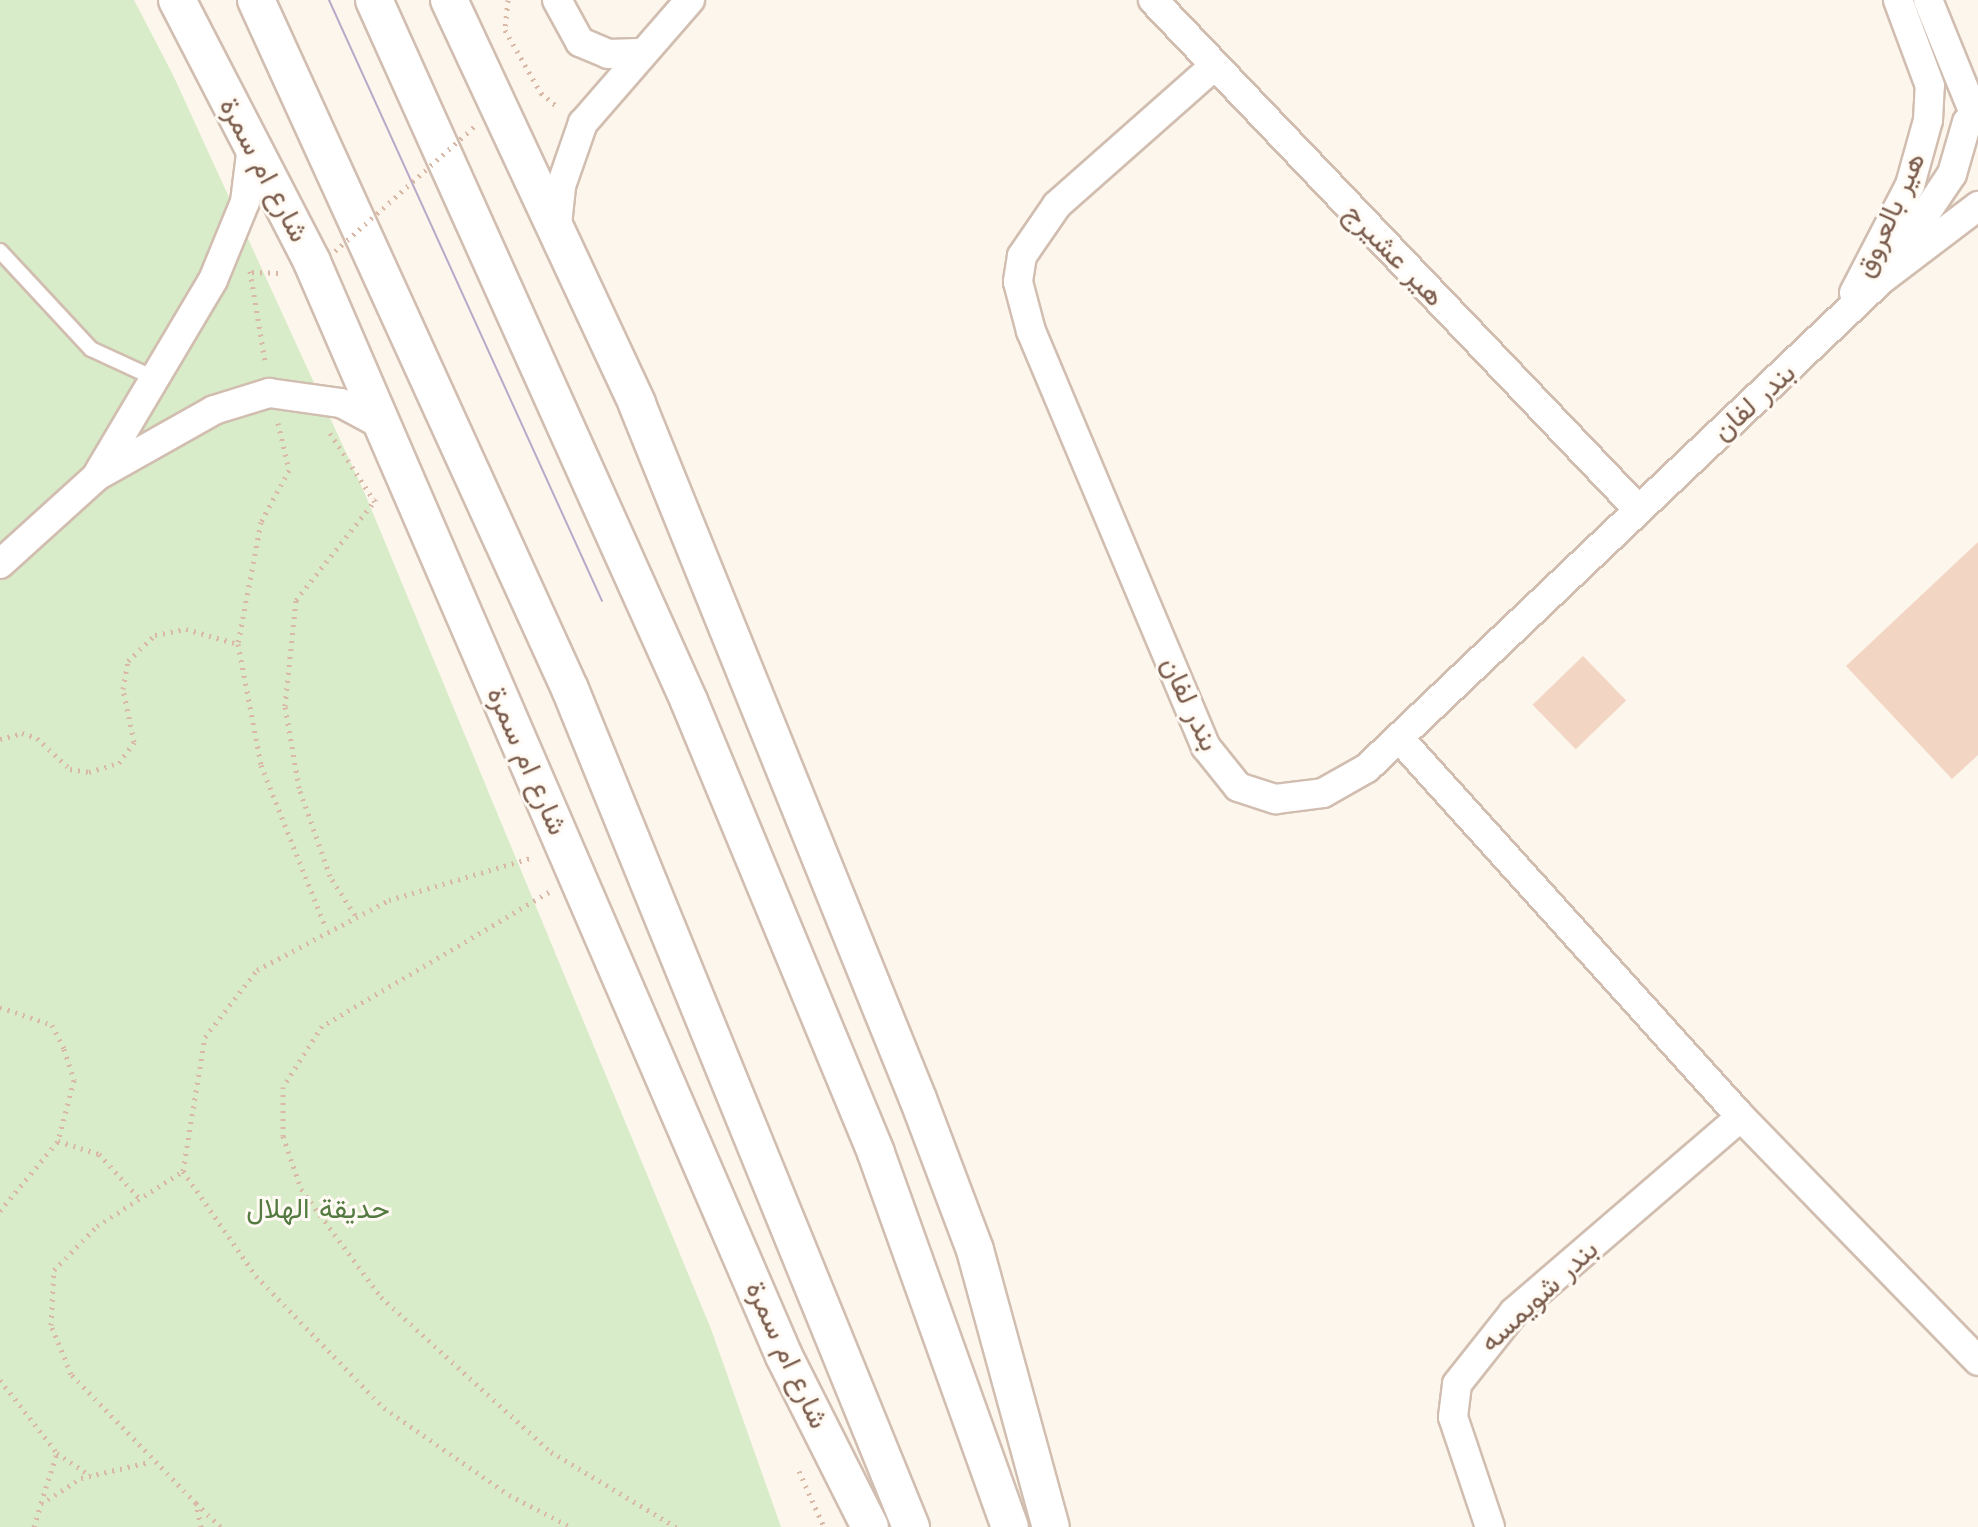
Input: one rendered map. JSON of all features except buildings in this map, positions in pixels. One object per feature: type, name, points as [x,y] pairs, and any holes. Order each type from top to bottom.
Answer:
[{"type":"street","name":"شارع ام سمرة","points":[[177,0],[251,154],[312,262],[375,421],[784,1356],[870,1527]]},
{"type":"street","name":"شارع ام سمرة","points":[[256,0],[570,689],[911,1527]]},
{"type":"street","points":[[374,0],[702,730],[876,1153],[1010,1527]]},
{"type":"street","points":[[449,0],[557,225],[637,404],[918,1099],[975,1250],[1051,1527]]},
{"type":"street","points":[[557,0],[580,42],[608,54],[639,53]]},
{"type":"street","points":[[557,225],[561,186],[583,123],[639,53],[690,0]]},
{"type":"street","name":"هير عشيرج","points":[[1153,0],[1213,67],[1637,508]]},
{"type":"street","name":"هير بالعروق","points":[[1830,332],[1899,210],[1928,120],[1930,86],[1898,0]]},
{"type":"street","points":[[1928,0],[1972,107],[1978,163]]},
{"type":"street","name":"بندر لفان","points":[[1213,67],[1037,229],[1019,269],[1021,302],[1206,747],[1238,787],[1276,799],[1323,793],[1399,738],[1637,508],[1830,332],[1882,279],[1978,206]]},
{"type":"street","name":"بندر لفان","points":[[1882,279],[1952,174],[1972,107]]},
{"type":"street","points":[[97,476],[156,379],[222,258],[245,202],[251,154]]},
{"type":"street","points":[[0,564],[97,476],[171,429],[269,393],[341,403],[375,421]]},
{"type":"street","points":[[1399,738],[1741,1117],[1978,1361]]},
{"type":"street","name":"بندر شويمسه","points":[[1490,1527],[1453,1417],[1457,1384],[1514,1312],[1741,1117]]},
{"type":"lane","points":[[0,251],[91,349],[156,379]]},
{"type":"path","points":[[508,0],[505,30],[541,93],[583,123]]},
{"type":"path","points":[[335,251],[478,123]]},
{"type":"path","points":[[222,258],[252,272],[289,272]]},
{"type":"path","points":[[252,272],[269,393],[289,470],[261,522],[238,644],[261,765],[326,928]]},
{"type":"path","points":[[277,421],[288,421]]},
{"type":"path","points":[[318,424],[381,515]]},
{"type":"path","points":[[355,915],[330,876],[299,788],[285,706],[296,600],[374,501],[399,475]]},
{"type":"path","points":[[0,739],[22,733],[37,738],[79,771],[119,763],[134,742],[123,689],[128,661],[155,635],[186,629],[238,644]]},
{"type":"path","points":[[527,846],[538,869]]},
{"type":"path","points":[[533,857],[355,915],[326,928],[257,970],[205,1037],[183,1171],[256,1276],[384,1408],[509,1495],[571,1527]]},
{"type":"path","points":[[544,880],[550,892],[322,1026],[283,1087],[283,1136],[301,1189],[381,1297],[551,1452],[676,1527]]},
{"type":"path","points":[[0,1007],[52,1025],[74,1080],[58,1141],[0,1211]]},
{"type":"path","points":[[58,1141],[99,1154],[140,1199]]},
{"type":"path","points":[[183,1171],[97,1226],[54,1270],[51,1325],[71,1374],[149,1462],[221,1527]]},
{"type":"path","points":[[0,1380],[57,1453],[92,1477]]},
{"type":"path","points":[[34,1527],[57,1453]]},
{"type":"path","points":[[41,1504],[92,1477],[149,1462]]},
{"type":"path","points":[[196,1503],[201,1527]]},
{"type":"green space","name":"حديقة الهلال","points":[[0,0],[134,0],[173,75],[365,494],[711,1329],[781,1527],[0,1527]]},
{"type":"tram line","points":[[329,0],[602,601]]}]
